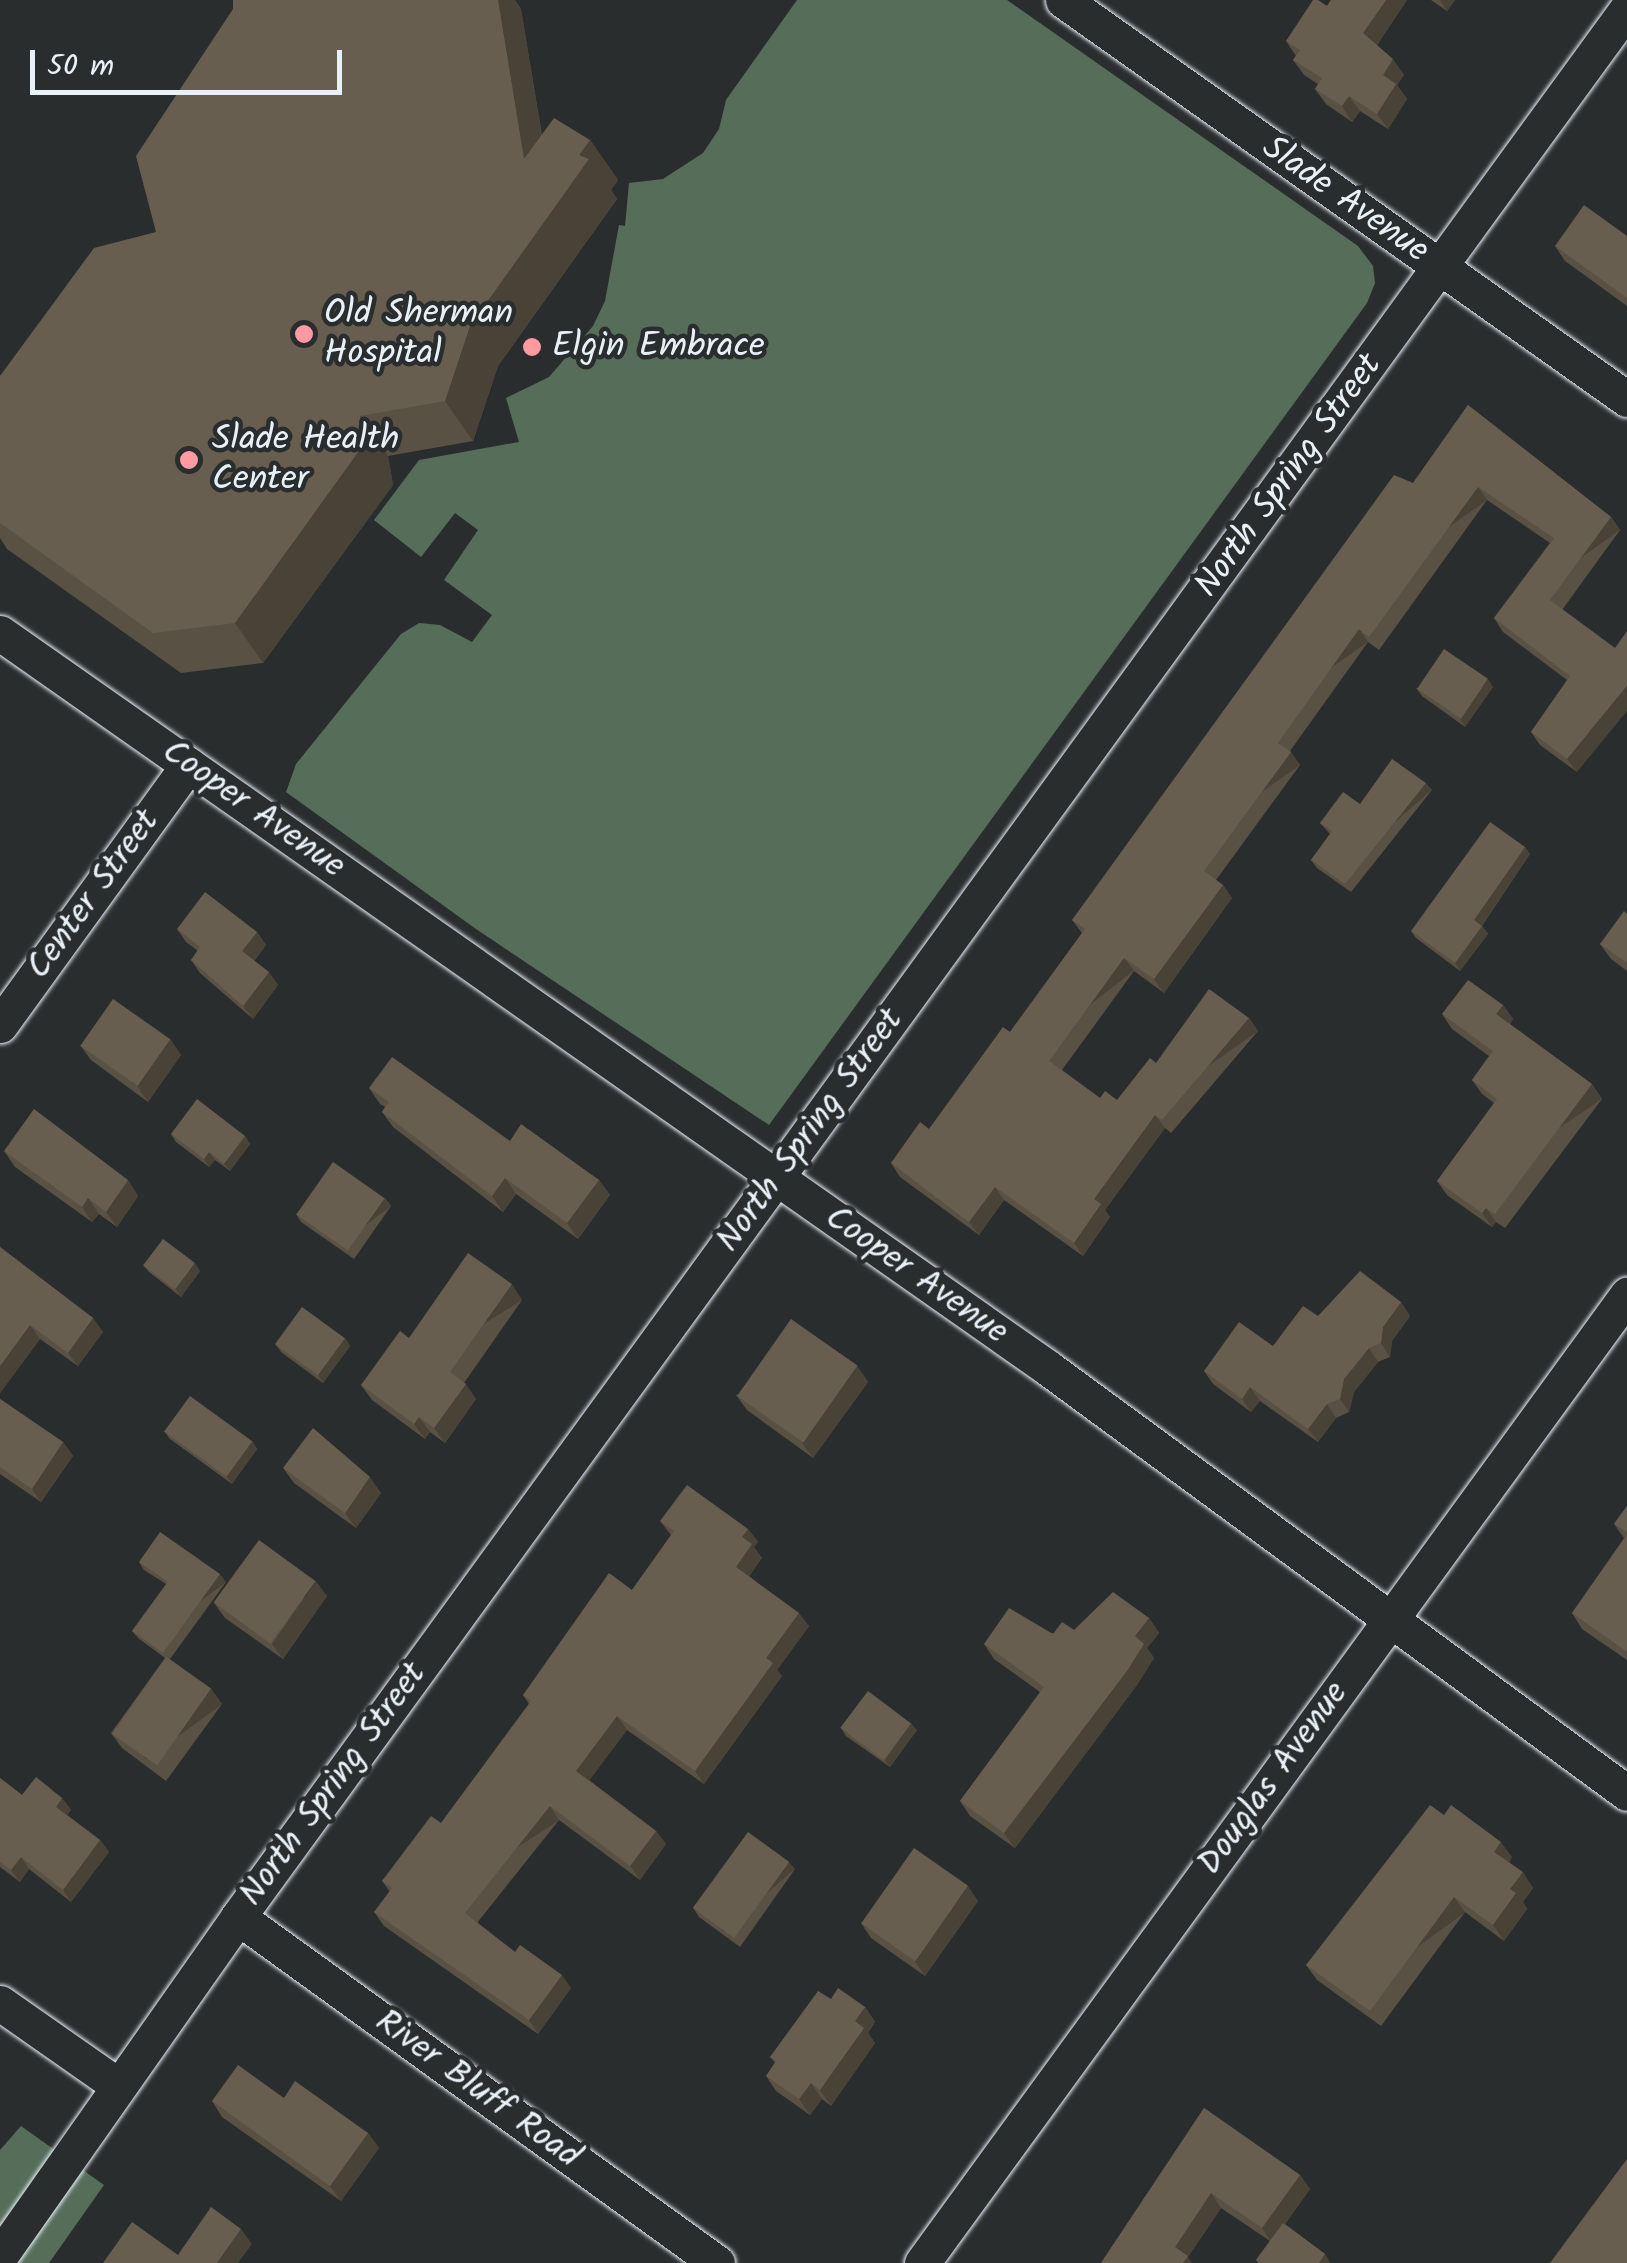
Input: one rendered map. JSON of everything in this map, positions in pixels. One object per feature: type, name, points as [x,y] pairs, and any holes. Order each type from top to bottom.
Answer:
[{"type":"street","name":"Slade Avenue","points":[[1063,0],[1627,399]]},
{"type":"street","name":"North Spring Street","points":[[0,2256],[238,1916],[1627,9]]},
{"type":"street","name":"Cooper Avenue","points":[[0,633],[777,1178],[1392,1617],[1627,1793]]},
{"type":"street","name":"Center Street","points":[[0,1024],[188,765]]},
{"type":"street","name":"Douglas Avenue","points":[[922,2263],[1627,1295]]},
{"type":"street","name":"River Bluff Road","points":[[238,1916],[717,2263]]},
{"type":"street","points":[[0,2002],[118,2085]]},
{"type":"green space","points":[[797,0],[1007,0],[1358,246],[1373,266],[1375,283],[1367,303],[769,1125],[476,929],[286,792],[296,764],[401,634],[419,623],[440,625],[472,642],[492,615],[444,580],[478,530],[455,513],[421,557],[374,520],[419,460],[519,442],[506,398],[549,377],[593,326],[605,301],[619,225],[625,226],[629,183],[663,179],[703,153],[719,129],[726,100]]},
{"type":"green space","points":[[21,2126],[104,2185],[49,2263],[0,2263],[0,2150]]},
{"type":"building","name":"Old Sherman Hospital","points":[[233,0],[498,0],[524,159],[554,118],[590,140],[579,155],[589,159],[470,326],[445,401],[360,416],[364,444],[235,623],[153,633],[0,523],[0,376],[94,248],[156,232],[136,156],[233,9]]},
{"type":"building","points":[[1313,0],[1327,6],[1331,0],[1386,0],[1363,33],[1393,59],[1383,75],[1396,84],[1377,114],[1349,96],[1342,106],[1315,89],[1322,78],[1293,60],[1300,50],[1286,41]]},
{"type":"building","points":[[1584,205],[1627,236],[1627,298],[1555,246]]},
{"type":"building","points":[[1468,405],[1611,517],[1550,600],[1615,648],[1627,631],[1627,686],[1567,759],[1531,732],[1570,676],[1494,618],[1554,538],[1478,487],[1369,637],[1359,629],[1278,743],[1291,752],[1204,871],[1223,885],[1154,979],[1124,958],[1049,1061],[1100,1098],[1105,1091],[1117,1100],[1150,1058],[1156,1063],[1209,989],[1249,1018],[1162,1120],[1155,1115],[1094,1199],[1101,1204],[1074,1243],[995,1187],[969,1222],[891,1163],[920,1122],[929,1129],[1003,1027],[1010,1032],[1085,929],[1072,920],[1394,475],[1413,483]]},
{"type":"building","points":[[1444,649],[1488,679],[1461,718],[1417,689]]},
{"type":"building","points":[[1392,759],[1426,783],[1345,884],[1311,860],[1332,831],[1320,823],[1343,792],[1360,804]]},
{"type":"building","points":[[1490,822],[1525,847],[1474,920],[1482,926],[1455,963],[1411,931]]},
{"type":"building","points":[[205,892],[257,932],[242,951],[269,972],[243,1006],[191,960],[200,947],[177,929]]},
{"type":"building","points":[[1624,911],[1627,914],[1627,963],[1600,944]]},
{"type":"building","points":[[1468,980],[1503,1005],[1496,1014],[1592,1084],[1495,1214],[1486,1208],[1482,1213],[1437,1181],[1497,1099],[1472,1080],[1493,1051],[1442,1014]]},
{"type":"building","points":[[113,999],[170,1039],[138,1086],[80,1046]]},
{"type":"building","points":[[392,1057],[510,1141],[521,1124],[599,1180],[567,1223],[505,1178],[492,1196],[382,1112],[389,1102],[369,1088]]},
{"type":"building","points":[[197,1099],[245,1136],[224,1164],[209,1152],[204,1159],[171,1134]]},
{"type":"building","points":[[34,1109],[128,1180],[106,1212],[88,1198],[82,1207],[4,1151]]},
{"type":"building","points":[[333,1162],[385,1198],[348,1251],[296,1214]]},
{"type":"building","points":[[163,1239],[195,1263],[175,1289],[143,1265]]},
{"type":"building","points":[[0,1247],[93,1318],[68,1353],[30,1325],[0,1366]]},
{"type":"building","points":[[468,1253],[512,1284],[450,1372],[466,1384],[434,1428],[419,1417],[414,1424],[361,1385],[400,1331],[409,1338]]},
{"type":"building","points":[[1360,1271],[1401,1302],[1383,1327],[1381,1343],[1369,1348],[1344,1379],[1340,1399],[1327,1404],[1308,1429],[1250,1387],[1242,1399],[1204,1371],[1239,1322],[1273,1346],[1303,1306],[1318,1316]]},
{"type":"building","points":[[302,1307],[345,1338],[318,1375],[275,1344]]},
{"type":"building","points":[[791,1319],[857,1365],[803,1442],[737,1396]]},
{"type":"building","points":[[190,1396],[252,1441],[226,1477],[164,1432]]},
{"type":"building","points":[[0,1399],[63,1442],[32,1489],[0,1467]]},
{"type":"building","points":[[313,1428],[370,1477],[345,1513],[283,1468]]},
{"type":"building","points":[[687,1485],[748,1529],[742,1537],[752,1544],[736,1567],[799,1613],[766,1658],[773,1663],[695,1771],[617,1716],[576,1771],[656,1831],[630,1866],[550,1806],[465,1913],[515,1952],[520,1945],[562,1975],[529,2020],[374,1912],[392,1888],[382,1881],[431,1816],[441,1823],[531,1701],[523,1695],[609,1573],[632,1590],[674,1531],[660,1521]]},
{"type":"building","points":[[1627,1506],[1627,1532],[1614,1524]]},
{"type":"building","points":[[160,1532],[220,1574],[163,1653],[132,1631],[168,1582],[139,1562]]},
{"type":"building","points":[[1627,1535],[1627,1652],[1572,1613]]},
{"type":"building","points":[[259,1540],[316,1581],[270,1643],[214,1602]]},
{"type":"building","points":[[1113,1592],[1149,1618],[1135,1636],[1144,1644],[1004,1833],[960,1801],[1044,1687],[984,1644],[1009,1608],[1053,1634],[1062,1622],[1074,1630]]},
{"type":"building","points":[[166,1657],[211,1689],[157,1766],[112,1734]]},
{"type":"building","points":[[868,1691],[911,1723],[883,1760],[840,1728]]},
{"type":"building","points":[[36,1777],[62,1798],[56,1807],[100,1840],[63,1890],[21,1857],[11,1870],[0,1862],[0,1778],[22,1795]]},
{"type":"building","points":[[1430,1805],[1444,1815],[1451,1805],[1501,1842],[1494,1852],[1523,1872],[1510,1889],[1516,1893],[1493,1925],[1454,1897],[1370,2011],[1306,1965]]},
{"type":"building","points":[[748,1832],[789,1862],[734,1938],[693,1908]]},
{"type":"building","points":[[914,1848],[968,1886],[915,1961],[861,1923]]},
{"type":"building","points":[[838,1988],[865,2007],[855,2021],[864,2028],[820,2090],[811,2083],[799,2099],[766,2076],[776,2061],[770,2057],[818,1991],[831,1999]]},
{"type":"building","points":[[238,2065],[284,2098],[295,2081],[368,2133],[330,2186],[212,2101]]},
{"type":"building","points":[[1204,2108],[1300,2175],[1262,2228],[1211,2193],[1175,2247],[1188,2256],[1183,2263],[1101,2263]]},
{"type":"building","points":[[1627,2159],[1627,2263],[1550,2263]]},
{"type":"building","points":[[211,2207],[241,2229],[217,2263],[103,2263],[132,2222],[178,2255]]},
{"type":"building","points":[[1283,2223],[1325,2254],[1319,2263],[1256,2260]]},
{"type":"place","name":"Old Sherman Hospital","points":[[304,334]]},
{"type":"place","name":"Elgin Embrace","points":[[532,347]]},
{"type":"place","name":"Slade Health Center","points":[[189,460]]}]
